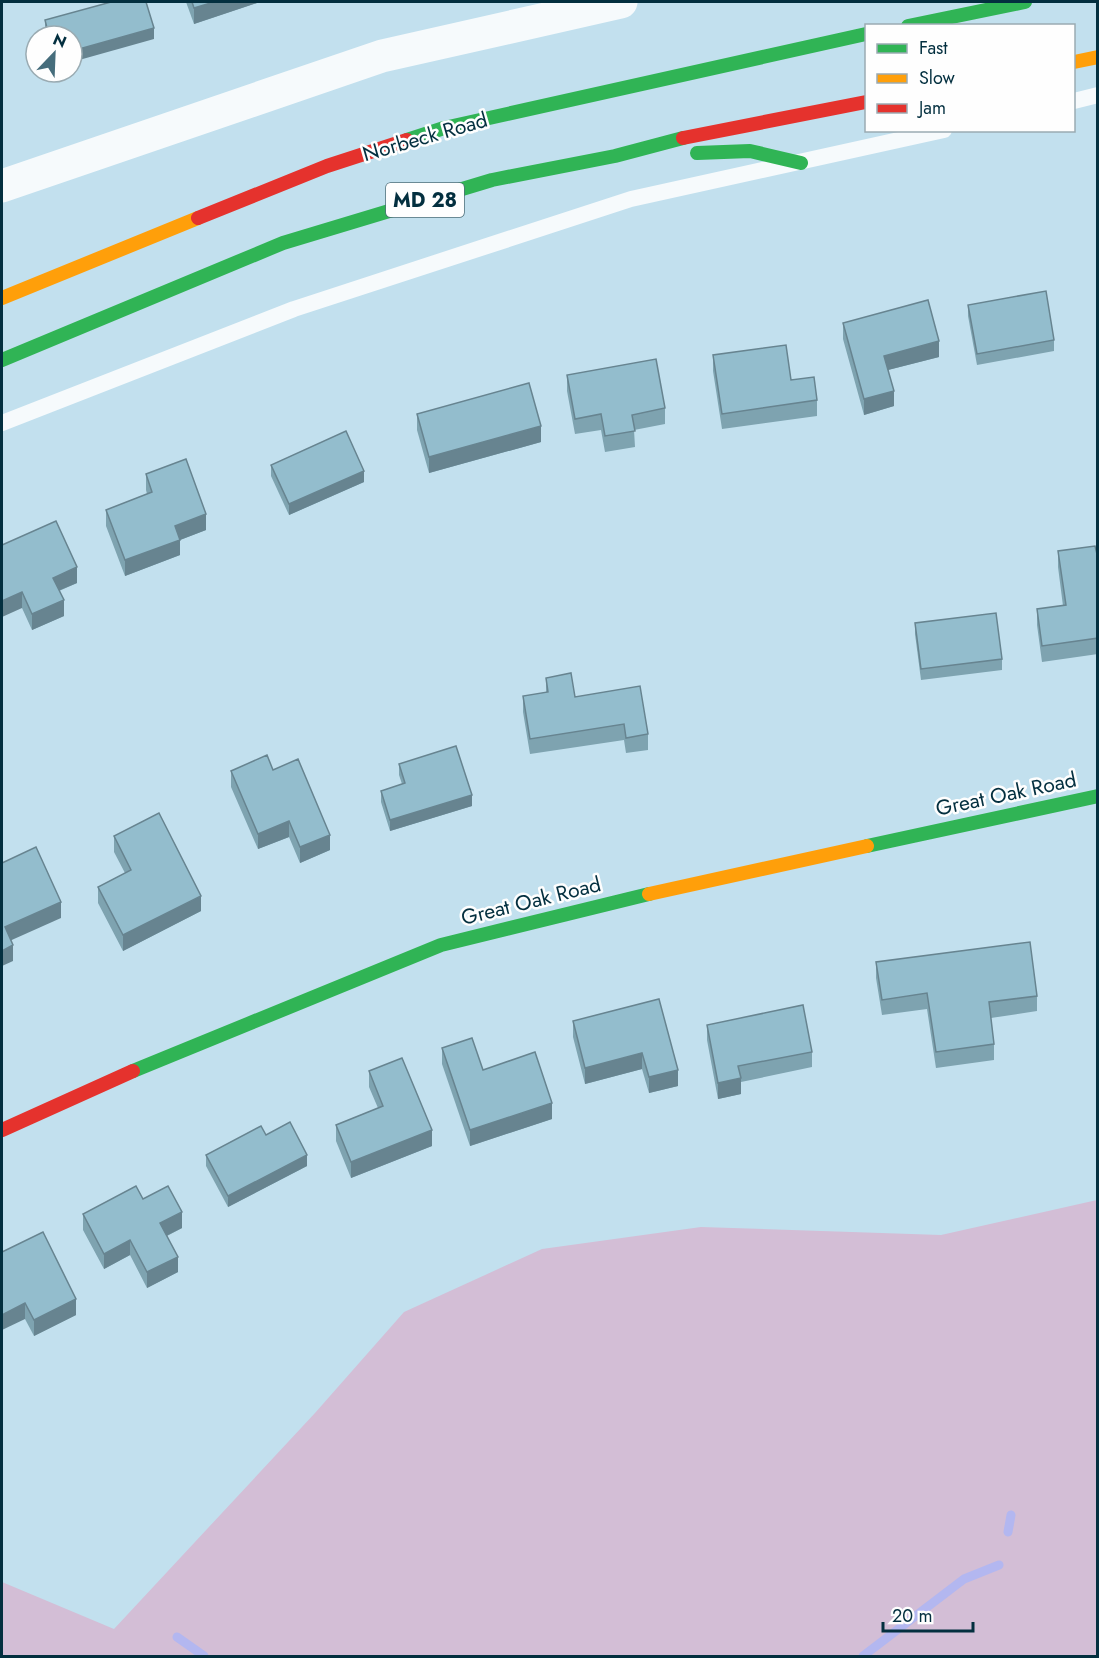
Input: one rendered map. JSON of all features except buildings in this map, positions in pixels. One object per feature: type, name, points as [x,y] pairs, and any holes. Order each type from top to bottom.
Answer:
[{"type":"main road","points":[[918,24],[1025,2]]},
{"type":"main road","name":"Norbeck Road","points":[[2,298],[327,166],[444,128],[865,34]]},
{"type":"main road","points":[[1075,62],[1098,57]]},
{"type":"main road","name":"MD 28","points":[[2,360],[283,243],[492,180],[615,156],[684,138],[865,102]]},
{"type":"main road","points":[[615,156],[676,155],[723,149],[755,150],[801,164]]},
{"type":"main road","name":"Great Oak Road","points":[[2,1130],[118,1077],[441,945],[592,906],[1098,796]]},
{"type":"street","points":[[2,186],[382,56],[621,2]]},
{"type":"lane","points":[[1075,101],[1098,95]]},
{"type":"lane","points":[[2,423],[294,309],[619,203],[936,132]]},
{"type":"shaded area","points":[[1097,1200],[1097,1656],[2,1656],[2,1582],[114,1629],[315,1413],[404,1312],[542,1249],[701,1227],[941,1235]]},
{"type":"waterway","points":[[1008,1532],[1011,1515]]},
{"type":"waterway","points":[[863,1656],[964,1579],[999,1565]]},
{"type":"waterway","points":[[177,1637],[204,1656]]},
{"type":"traffic: fast","points":[[918,24],[1025,2]]},
{"type":"traffic: fast","points":[[407,140],[444,128],[865,34]]},
{"type":"traffic: fast","points":[[2,360],[283,243],[492,180],[615,156],[683,138]]},
{"type":"traffic: fast","points":[[697,153],[750,151],[801,163]]},
{"type":"traffic: fast","points":[[867,846],[1098,796]]},
{"type":"traffic: fast","points":[[133,1071],[441,945],[649,894]]},
{"type":"traffic: slow","points":[[1075,62],[1098,57]]},
{"type":"traffic: slow","points":[[2,298],[198,218]]},
{"type":"traffic: slow","points":[[649,894],[867,846]]},
{"type":"traffic: jam","points":[[683,138],[865,102]]},
{"type":"traffic: jam","points":[[198,218],[327,166],[407,140]]},
{"type":"traffic: jam","points":[[2,1130],[133,1071]]}]
